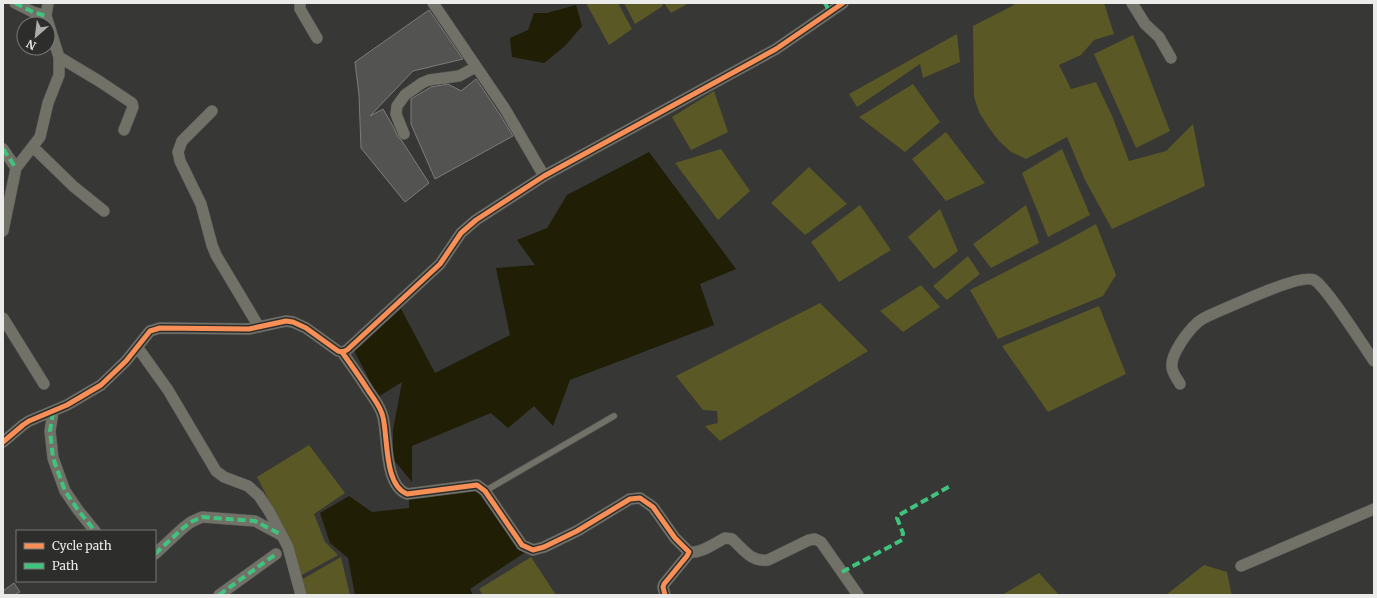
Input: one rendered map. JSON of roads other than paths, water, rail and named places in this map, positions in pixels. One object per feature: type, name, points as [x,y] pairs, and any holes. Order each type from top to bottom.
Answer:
[{"type":"street","points":[[15,3],[32,12],[46,16],[48,3]]},
{"type":"street","points":[[300,3],[300,9],[317,38]]},
{"type":"street","points":[[433,3],[506,109],[544,176]]},
{"type":"street","points":[[342,352],[347,350],[440,264],[464,229],[476,220],[544,176],[753,62],[794,37],[827,7],[843,3]]},
{"type":"street","points":[[1132,3],[1145,24],[1159,37],[1171,58]]},
{"type":"street","points":[[3,231],[16,168],[40,137],[46,110],[59,76],[59,57],[56,48]]},
{"type":"street","points":[[59,57],[132,103],[133,107],[124,130]]},
{"type":"street","points":[[404,134],[396,114],[397,106],[405,95],[429,80],[459,76],[476,67]]},
{"type":"street","points":[[212,111],[182,141],[178,152],[180,160],[201,204],[216,255],[259,328]]},
{"type":"street","points":[[33,147],[77,190],[104,211]]},
{"type":"street","points":[[3,149],[16,168]]},
{"type":"street","points":[[1180,384],[1171,366],[1174,353],[1198,321],[1276,288],[1305,279],[1315,280],[1319,284],[1374,361]]},
{"type":"street","points":[[3,318],[44,384]]},
{"type":"street","points":[[3,442],[23,425],[67,405],[101,385],[138,348],[150,331],[160,328],[250,329],[286,321],[293,322],[306,328],[338,351],[342,352],[381,409],[385,426],[388,461],[398,488],[407,494],[477,485],[485,491],[522,545],[533,550],[544,547],[577,531],[630,499],[640,498],[653,507],[675,538],[689,552],[693,553],[728,537],[751,557],[761,561],[768,560],[809,540],[815,539],[821,542],[858,595]]},
{"type":"street","points":[[138,348],[168,390],[216,471],[224,477],[248,486],[259,496],[269,511],[288,547],[301,595]]},
{"type":"street","points":[[53,412],[50,431],[54,458],[65,491],[94,530]]},
{"type":"street","points":[[1241,566],[1374,509]]},
{"type":"street","points":[[156,553],[183,528],[202,517],[255,521],[282,535]]},
{"type":"street","points":[[665,595],[663,587],[664,584],[689,552]]},
{"type":"street","points":[[219,595],[276,554]]},
{"type":"lane","points":[[485,491],[614,416]]}]
